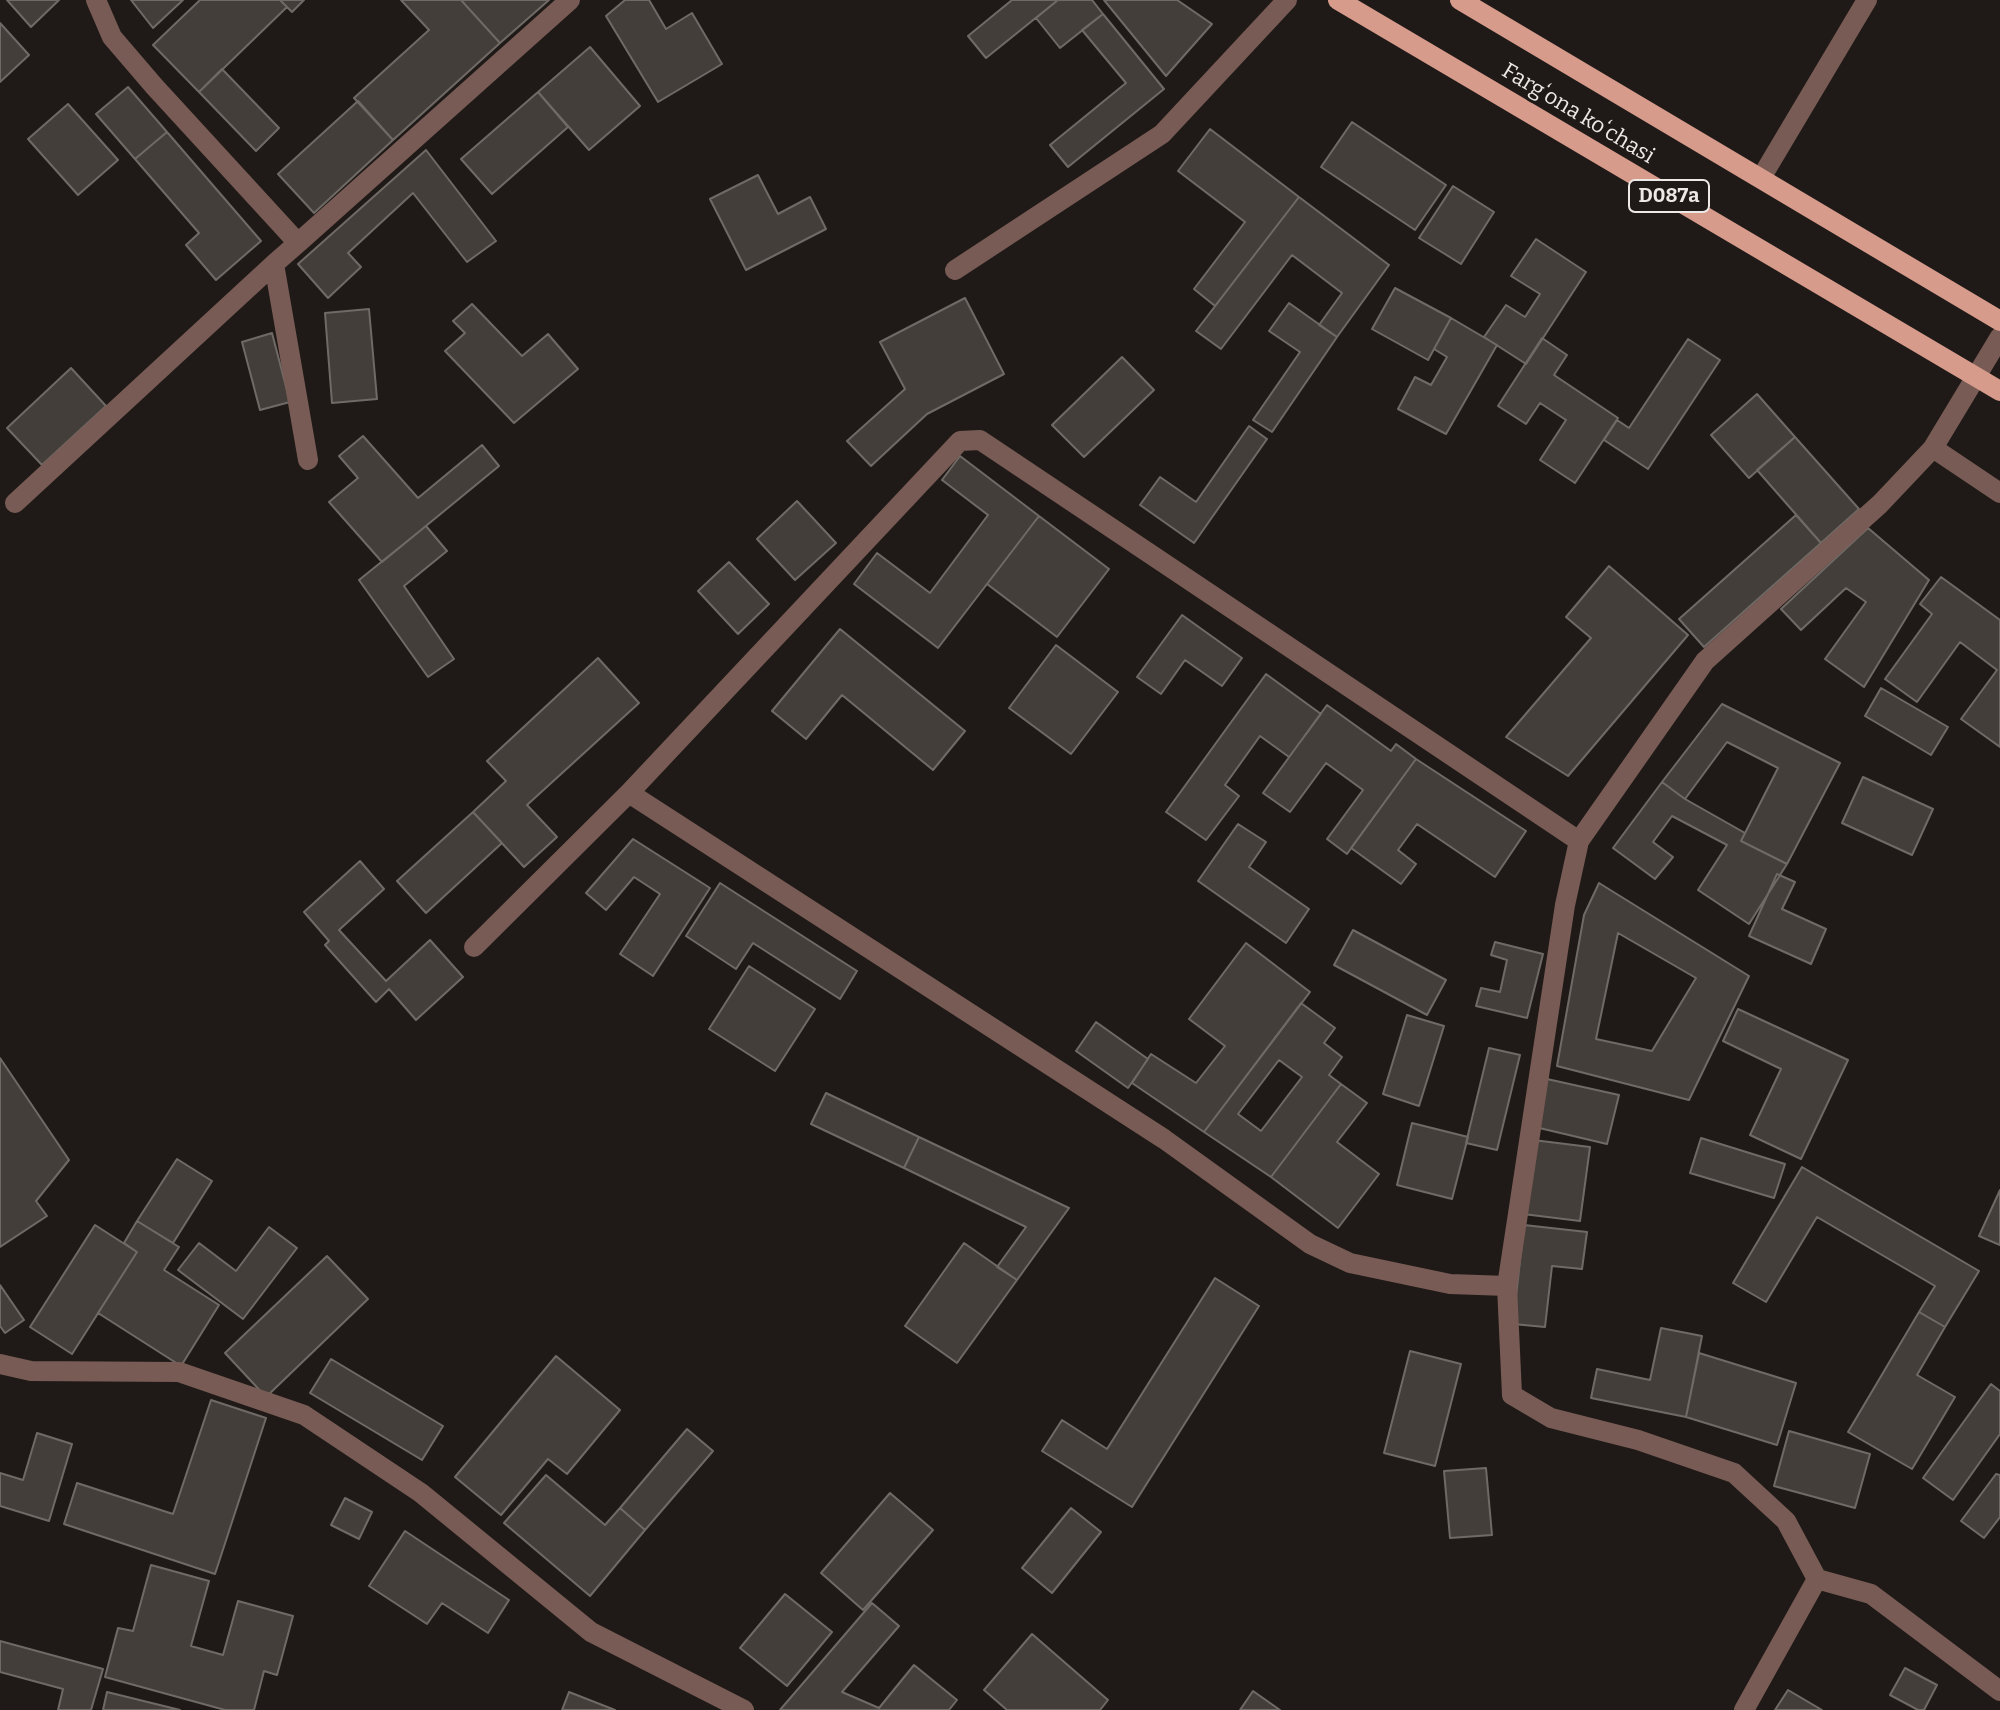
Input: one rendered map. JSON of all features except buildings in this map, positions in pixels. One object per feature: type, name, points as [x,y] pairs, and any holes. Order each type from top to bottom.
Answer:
[{"type":"main road","name":"Fargʻona koʻchasi","points":[[1338,0],[2000,391]]},
{"type":"main road","name":"Fargʻona koʻchasi","points":[[1460,0],[2000,321]]},
{"type":"street","points":[[96,0],[112,37],[298,243]]},
{"type":"street","points":[[15,503],[274,264],[570,0]]},
{"type":"street","points":[[955,270],[1162,134],[1287,0]]},
{"type":"street","points":[[1761,178],[1867,0]]},
{"type":"street","points":[[274,264],[308,460]]},
{"type":"street","points":[[2000,337],[1933,448],[1880,504],[1705,661],[1579,841],[1563,919],[1507,1286],[1512,1395],[1551,1418],[1638,1440],[1734,1473],[1786,1521],[1817,1579],[1871,1594],[2000,1691]]},
{"type":"street","points":[[474,947],[629,793],[960,441],[980,440],[1579,841]]},
{"type":"street","points":[[1933,448],[2000,493]]},
{"type":"street","points":[[629,793],[1164,1139],[1310,1244],[1350,1263],[1450,1284],[1507,1286]]},
{"type":"street","points":[[0,1364],[31,1371],[179,1372],[304,1415],[421,1493],[591,1632],[744,1710]]},
{"type":"street","points":[[1744,1710],[1817,1579]]}]
